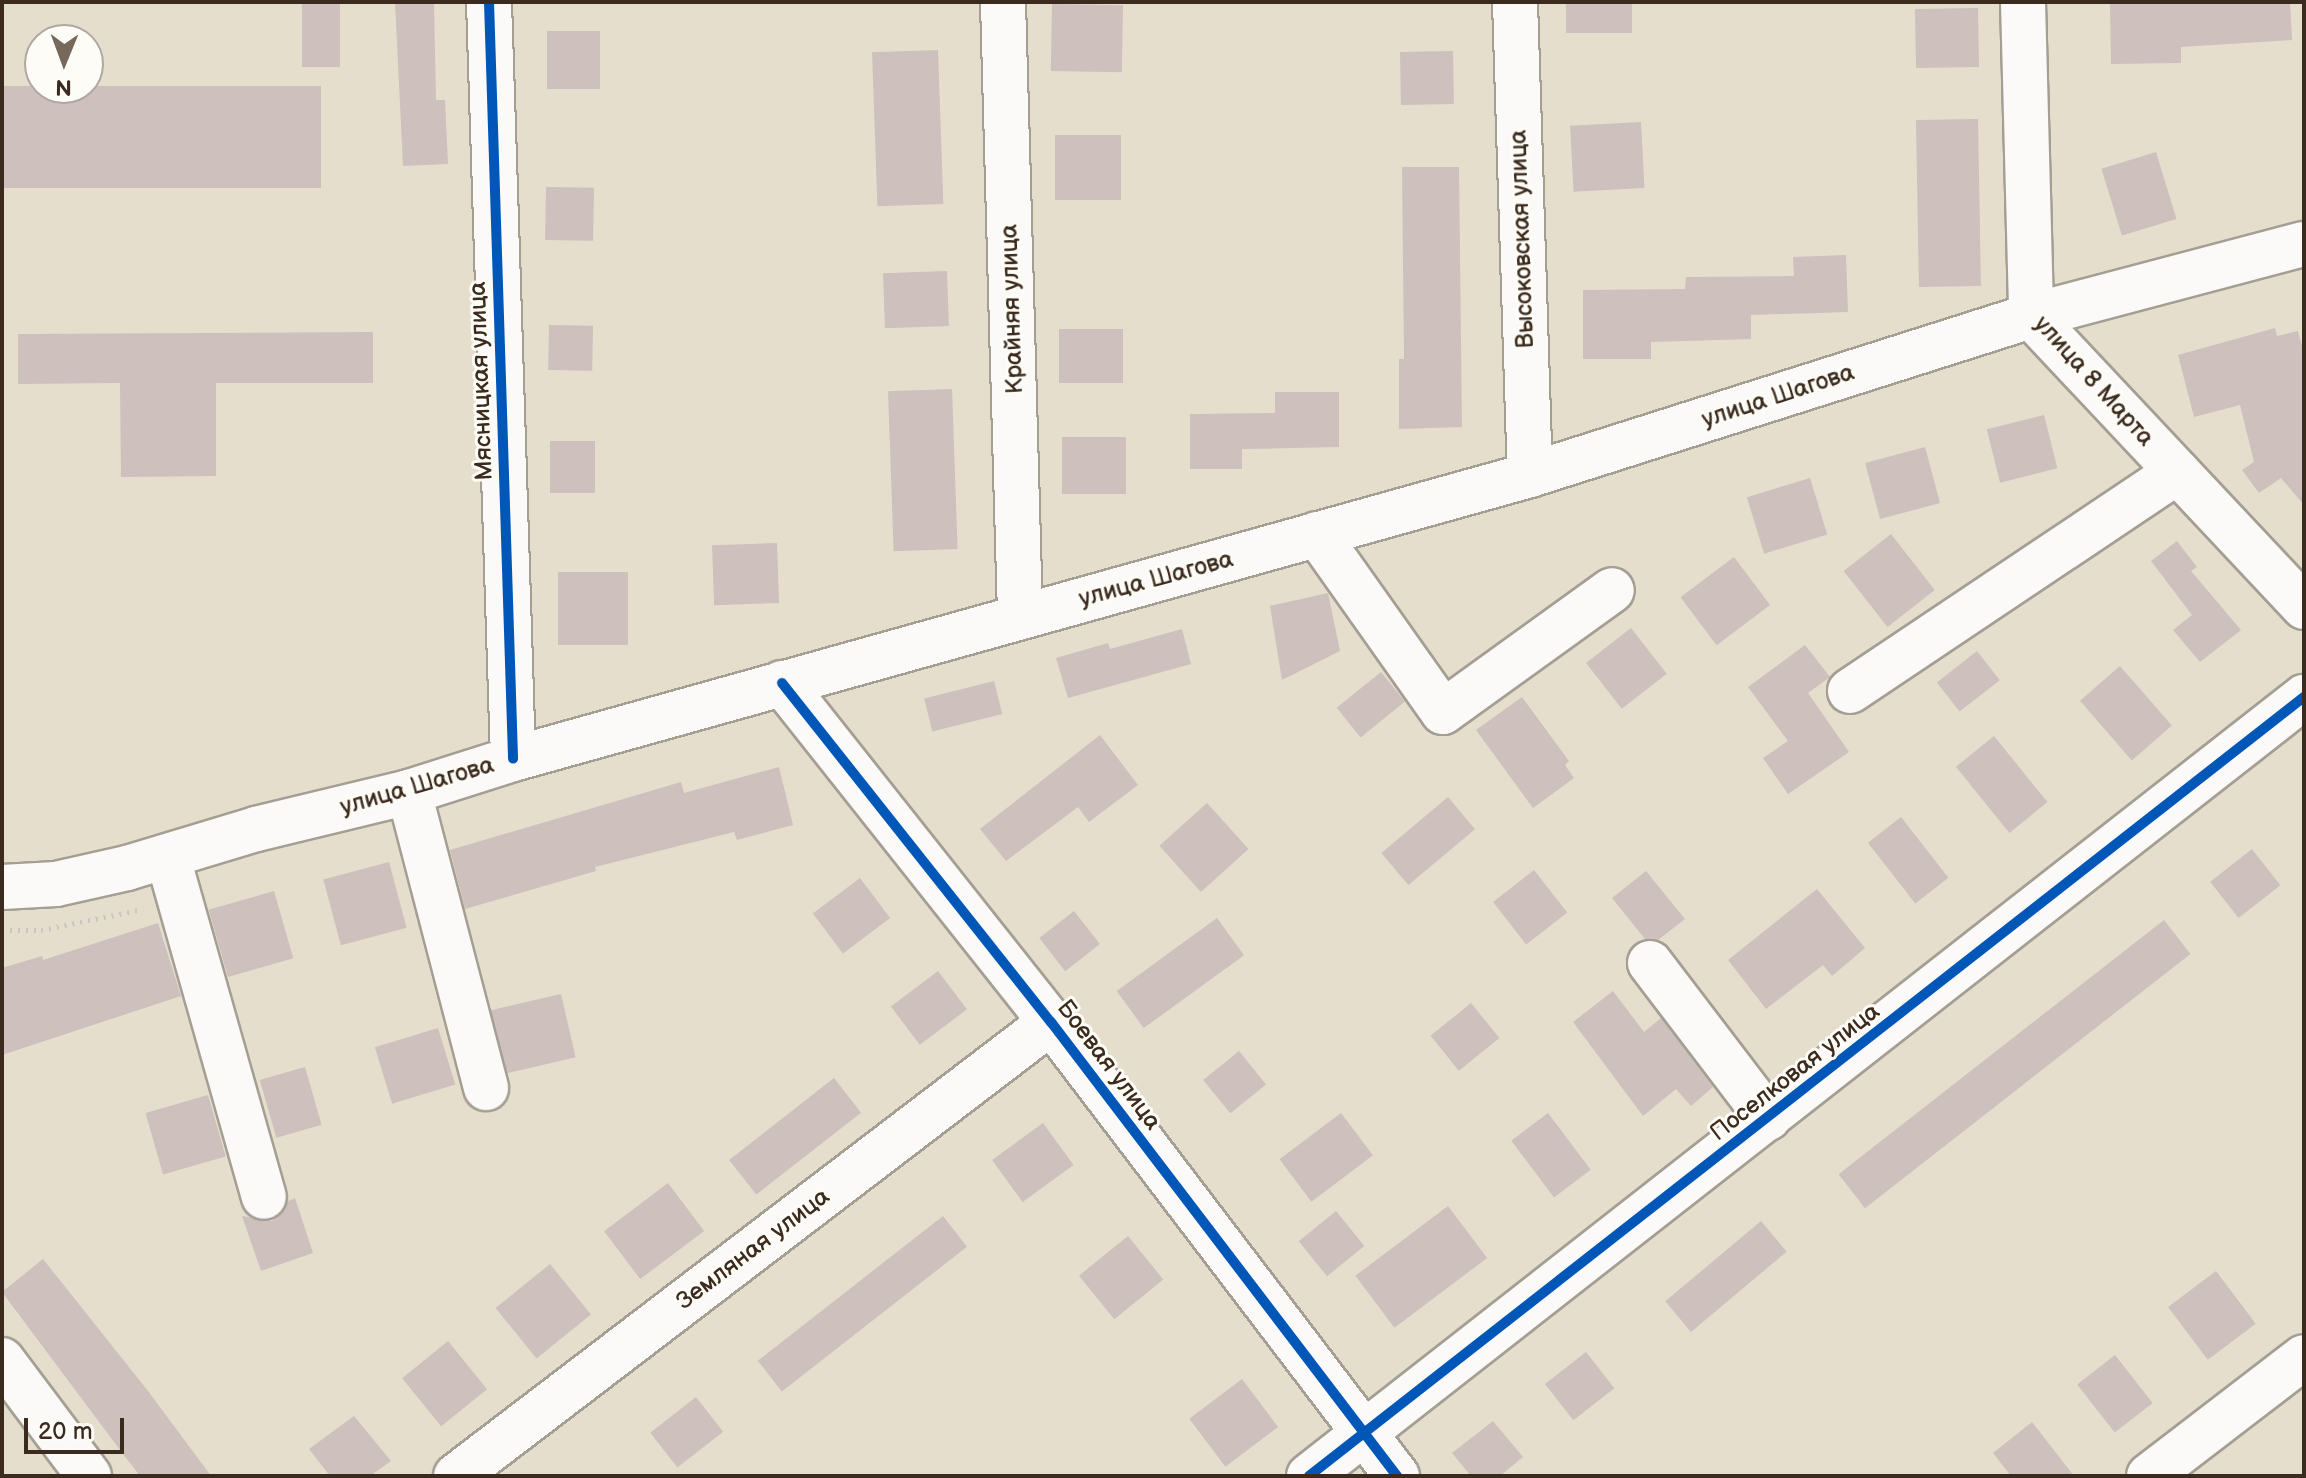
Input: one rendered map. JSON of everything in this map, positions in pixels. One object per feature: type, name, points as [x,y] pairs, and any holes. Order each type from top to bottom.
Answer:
[{"type":"street","name":"Мясницкая улица","points":[[489,2],[513,759]]},
{"type":"street","name":"Крайняя улица","points":[[1003,2],[1020,616]]},
{"type":"street","name":"Высоковская улица","points":[[1515,2],[1530,475]]},
{"type":"street","name":"улица 8 Марта","points":[[2023,2],[2031,316],[2304,607]]},
{"type":"street","name":"улица Шагова","points":[[2,887],[56,884],[168,858],[256,829],[409,792],[513,759],[1530,475],[2031,316],[2304,244]]},
{"type":"street","points":[[1850,691],[2177,472]]},
{"type":"street","points":[[1317,534],[1443,712],[1612,590]]},
{"type":"street","name":"Боевая улица","points":[[782,683],[1051,1022],[1397,1476]]},
{"type":"street","name":"Поселковая улица","points":[[1309,1476],[2304,697]]},
{"type":"street","points":[[409,792],[486,1088]]},
{"type":"street","points":[[168,858],[264,1197]]},
{"type":"street","points":[[1650,963],[1768,1118]]},
{"type":"street","name":"Земляная улица","points":[[456,1476],[1051,1022]]},
{"type":"street","points":[[2149,1476],[2304,1357]]},
{"type":"street","points":[[2,1360],[89,1476]]},
{"type":"building","points":[[302,2],[340,2],[340,67],[302,67]]},
{"type":"building","points":[[395,2],[434,2],[436,100],[445,100],[448,164],[403,166]]},
{"type":"building","points":[[1566,2],[1632,2],[1632,33],[1566,33]]},
{"type":"building","points":[[2110,2],[2290,2],[2292,40],[2181,47],[2181,63],[2111,64]]},
{"type":"building","points":[[1052,4],[1123,5],[1122,72],[1051,71]]},
{"type":"building","points":[[1978,8],[1979,67],[1916,68],[1915,9]]},
{"type":"building","points":[[547,31],[600,31],[600,89],[547,89]]},
{"type":"building","points":[[938,50],[943,204],[877,206],[872,52]]},
{"type":"building","points":[[1453,51],[1454,104],[1401,105],[1400,52]]},
{"type":"building","points":[[3,86],[24,86],[24,104],[104,104],[104,86],[321,86],[321,188],[3,188]]},
{"type":"building","points":[[1978,119],[1981,286],[1919,287],[1916,120]]},
{"type":"building","points":[[1641,122],[1644,188],[1574,192],[1570,126]]},
{"type":"building","points":[[1055,135],[1121,135],[1121,200],[1055,200]]},
{"type":"building","points":[[2156,152],[2176,219],[2122,236],[2101,169]]},
{"type":"building","points":[[1402,167],[1459,167],[1462,427],[1399,429],[1399,359],[1404,359]]},
{"type":"building","points":[[546,187],[594,188],[593,241],[545,240]]},
{"type":"building","points":[[1846,255],[1848,312],[1751,315],[1751,339],[1651,342],[1651,359],[1583,359],[1583,290],[1685,289],[1686,277],[1794,276],[1793,257]]},
{"type":"building","points":[[947,271],[949,326],[885,328],[883,273]]},
{"type":"building","points":[[549,325],[593,326],[592,371],[548,370]]},
{"type":"building","points":[[2275,328],[2277,336],[2298,331],[2304,354],[2304,505],[2281,478],[2259,493],[2242,470],[2254,462],[2240,405],[2194,417],[2178,355]]},
{"type":"building","points":[[1059,329],[1123,329],[1123,383],[1059,383]]},
{"type":"building","points":[[373,332],[373,383],[216,383],[216,476],[121,477],[120,383],[18,384],[18,334]]},
{"type":"building","points":[[952,389],[958,549],[894,551],[888,391]]},
{"type":"building","points":[[1275,392],[1339,392],[1339,447],[1242,449],[1242,469],[1190,469],[1190,414],[1275,413]]},
{"type":"building","points":[[2044,415],[2057,468],[2000,483],[1987,429]]},
{"type":"building","points":[[1062,437],[1126,437],[1126,494],[1062,494]]},
{"type":"building","points":[[550,441],[595,441],[595,493],[550,493]]},
{"type":"building","points":[[1925,447],[1940,503],[1880,519],[1865,463]]},
{"type":"building","points":[[1810,478],[1827,534],[1764,554],[1747,497]]},
{"type":"building","points":[[1891,534],[1935,590],[1887,627],[1844,571]]},
{"type":"building","points":[[2177,541],[2197,567],[2191,571],[2241,630],[2200,662],[2173,630],[2192,615],[2151,561]]},
{"type":"building","points":[[777,543],[779,603],[714,605],[712,545]]},
{"type":"building","points":[[1734,557],[1770,605],[1717,645],[1680,597]]},
{"type":"building","points":[[558,572],[628,572],[628,645],[558,645]]},
{"type":"building","points":[[1328,593],[1340,651],[1282,680],[1270,606]]},
{"type":"building","points":[[1631,628],[1667,674],[1622,709],[1586,663]]},
{"type":"building","points":[[1182,629],[1191,664],[1068,698],[1056,658],[1108,643],[1110,649]]},
{"type":"building","points":[[1805,645],[1830,677],[1808,693],[1849,752],[1788,794],[1763,758],[1788,741],[1748,687]]},
{"type":"building","points":[[1977,651],[2000,680],[1960,712],[1937,682]]},
{"type":"building","points":[[2120,666],[2172,726],[2132,760],[2080,701]]},
{"type":"building","points":[[1381,672],[1405,702],[1361,737],[1337,708]]},
{"type":"building","points":[[994,681],[1002,714],[932,731],[924,698]]},
{"type":"building","points":[[1522,697],[1569,761],[1565,765],[1574,778],[1533,808],[1476,730]]},
{"type":"building","points":[[1100,735],[1138,785],[1089,822],[1078,807],[1006,861],[980,829]]},
{"type":"building","points":[[1994,736],[2047,802],[2009,833],[1956,767]]},
{"type":"building","points":[[779,767],[793,825],[737,840],[734,832],[595,867],[596,871],[465,909],[450,850],[681,782],[684,793]]},
{"type":"building","points":[[1448,797],[1475,829],[1408,885],[1381,853]]},
{"type":"building","points":[[1207,803],[1248,849],[1201,892],[1159,846]]},
{"type":"building","points":[[1901,817],[1948,878],[1915,904],[1868,843]]},
{"type":"building","points":[[2252,849],[2280,885],[2239,918],[2210,882]]},
{"type":"building","points":[[389,862],[407,928],[341,945],[323,880]]},
{"type":"building","points":[[1534,870],[1567,913],[1526,945],[1493,902]]},
{"type":"building","points":[[1646,871],[1685,919],[1658,940],[1645,939],[1612,898]]},
{"type":"building","points":[[860,878],[890,918],[843,953],[813,914]]},
{"type":"building","points":[[1817,889],[1865,948],[1832,976],[1823,965],[1766,1009],[1728,960]]},
{"type":"building","points":[[274,891],[293,958],[228,977],[209,910]]},
{"type":"building","points":[[1074,911],[1100,944],[1065,971],[1039,938]]},
{"type":"building","points":[[1217,918],[1244,955],[1144,1028],[1117,991]]},
{"type":"building","points":[[2164,920],[2190,954],[1865,1208],[1839,1174]]},
{"type":"building","points":[[158,923],[181,996],[2,1055],[2,968],[42,956],[43,960]]},
{"type":"building","points":[[938,971],[967,1009],[920,1045],[891,1007]]},
{"type":"building","points":[[1613,991],[1644,1032],[1661,1018],[1713,1087],[1691,1106],[1676,1089],[1643,1116],[1573,1022]]},
{"type":"building","points":[[561,994],[576,1057],[505,1074],[491,1010]]},
{"type":"building","points":[[1471,1003],[1499,1038],[1459,1071],[1431,1036]]},
{"type":"building","points":[[438,1028],[455,1084],[392,1104],[375,1047]]},
{"type":"building","points":[[1239,1051],[1266,1084],[1230,1113],[1203,1080]]},
{"type":"building","points":[[305,1067],[322,1125],[276,1138],[260,1080]]},
{"type":"building","points":[[834,1078],[861,1113],[756,1195],[729,1160]]},
{"type":"building","points":[[208,1095],[226,1157],[163,1174],[146,1113]]},
{"type":"building","points":[[1341,1113],[1373,1155],[1311,1202],[1280,1159]]},
{"type":"building","points":[[1548,1113],[1591,1170],[1554,1197],[1511,1141]]},
{"type":"building","points":[[1043,1123],[1074,1165],[1023,1202],[992,1160]]},
{"type":"building","points":[[668,1183],[704,1231],[640,1279],[604,1231]]},
{"type":"building","points":[[295,1198],[313,1253],[261,1271],[242,1216],[272,1221],[282,1214],[288,1201]]},
{"type":"building","points":[[1448,1206],[1487,1258],[1394,1328],[1355,1276]]},
{"type":"building","points":[[1336,1211],[1364,1246],[1327,1276],[1299,1241]]},
{"type":"building","points":[[943,1216],[967,1247],[782,1391],[758,1361]]},
{"type":"building","points":[[1761,1221],[1787,1252],[1691,1332],[1665,1301]]},
{"type":"building","points":[[1128,1236],[1163,1280],[1114,1319],[1079,1276]]},
{"type":"building","points":[[43,1259],[211,1476],[140,1476],[126,1458],[2,1292]]},
{"type":"building","points":[[550,1264],[591,1315],[537,1359],[496,1308]]},
{"type":"building","points":[[2216,1271],[2256,1324],[2208,1360],[2168,1307]]},
{"type":"building","points":[[448,1341],[487,1389],[441,1426],[402,1378]]},
{"type":"building","points":[[1586,1352],[1614,1388],[1573,1420],[1545,1384]]},
{"type":"building","points":[[2115,1355],[2153,1403],[2115,1433],[2077,1385]]},
{"type":"building","points":[[1242,1379],[1278,1427],[1225,1467],[1189,1419]]},
{"type":"building","points":[[696,1397],[723,1432],[677,1467],[650,1433]]},
{"type":"building","points":[[354,1416],[391,1461],[370,1476],[330,1476],[309,1449]]},
{"type":"building","points":[[1493,1421],[1523,1457],[1500,1476],[1471,1476],[1452,1453]]},
{"type":"building","points":[[2032,1422],[2074,1476],[2011,1476],[1993,1453]]},
{"type":"cycle path","points":[[489,2],[513,759]]},
{"type":"cycle path","points":[[782,683],[1051,1022],[1397,1476]]},
{"type":"cycle path","points":[[1309,1476],[2304,697]]}]
